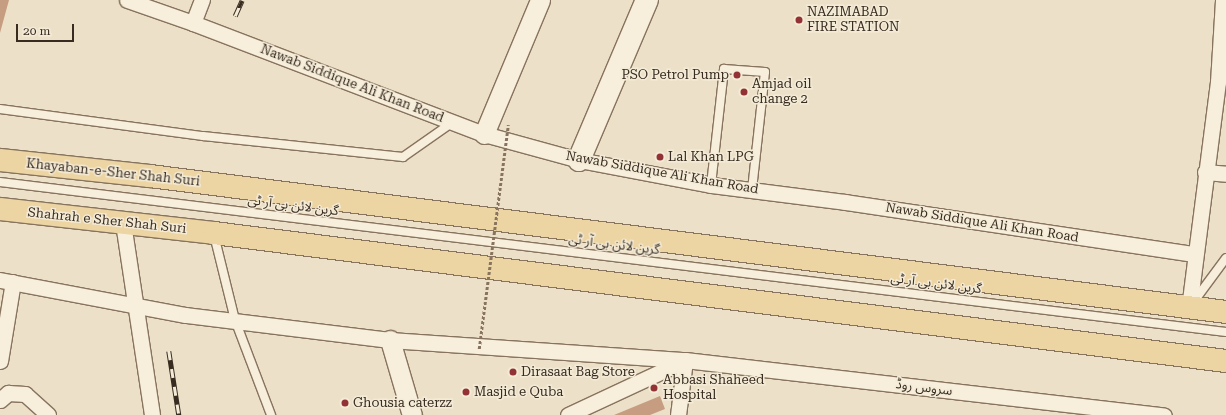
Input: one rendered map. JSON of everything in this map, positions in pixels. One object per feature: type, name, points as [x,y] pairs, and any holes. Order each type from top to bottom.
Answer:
[{"type":"main road","points":[[579,160],[647,0]]},
{"type":"main road","name":"Khayaban-e-Sher Shah Suri","points":[[0,160],[226,186],[1189,308]]},
{"type":"main road","name":"Shahrah e Sher Shah Suri","points":[[0,209],[214,233]]},
{"type":"main road","points":[[214,233],[1226,361]]},
{"type":"main road","points":[[1189,308],[1226,312]]},
{"type":"street","name":"Nawab Siddique Ali Khan Road","points":[[127,0],[193,23],[484,134],[579,160],[711,185],[845,202],[1195,254]]},
{"type":"street","points":[[193,23],[202,0]]},
{"type":"street","points":[[484,134],[540,0]]},
{"type":"street","points":[[1189,308],[1205,172],[1218,82],[1223,0]]},
{"type":"street","points":[[1205,172],[1226,174]]},
{"type":"street","points":[[123,223],[152,415]]},
{"type":"street","points":[[0,360],[6,281]]},
{"type":"street","name":"سروس روڈ","points":[[6,281],[186,316],[235,320],[390,340],[685,360],[1164,415]]},
{"type":"street","points":[[390,340],[412,415]]},
{"type":"street","points":[[568,415],[685,360]]},
{"type":"street","points":[[678,415],[685,360]]},
{"type":"street","points":[[0,400],[8,393],[25,394],[48,415]]},
{"type":"lane","points":[[711,185],[724,69],[765,72],[752,190]]},
{"type":"lane","points":[[0,109],[204,136],[403,157],[453,122]]},
{"type":"lane","name":"گرین لائن بی آر ٹی","points":[[0,182],[1226,332]]},
{"type":"lane","points":[[214,233],[235,320],[271,415]]},
{"type":"lane","points":[[1189,308],[1226,258]]},
{"type":"path","points":[[479,349],[508,126]]},
{"type":"building","points":[[0,0],[9,0],[0,33]]},
{"type":"building","points":[[660,396],[665,409],[650,415],[614,415]]},
{"type":"railway","points":[[235,16],[242,0]]},
{"type":"railway","points":[[169,351],[179,415]]},
{"type":"place","name":"NAZIMABAD FIRE STATION","points":[[799,20]]},
{"type":"place","name":"PSO Petrol Pump","points":[[737,75]]},
{"type":"place","name":"Amjad oil change 2","points":[[744,92]]},
{"type":"place","name":"Lal Khan LPG","points":[[660,157]]},
{"type":"place","name":"Dirasaat Bag Store","points":[[513,372]]},
{"type":"place","name":"Abbasi Shaheed Hospital","points":[[654,388]]},
{"type":"place","name":"Masjid e Quba","points":[[466,392]]},
{"type":"place","name":"Ghousia caterzz","points":[[345,403]]}]
